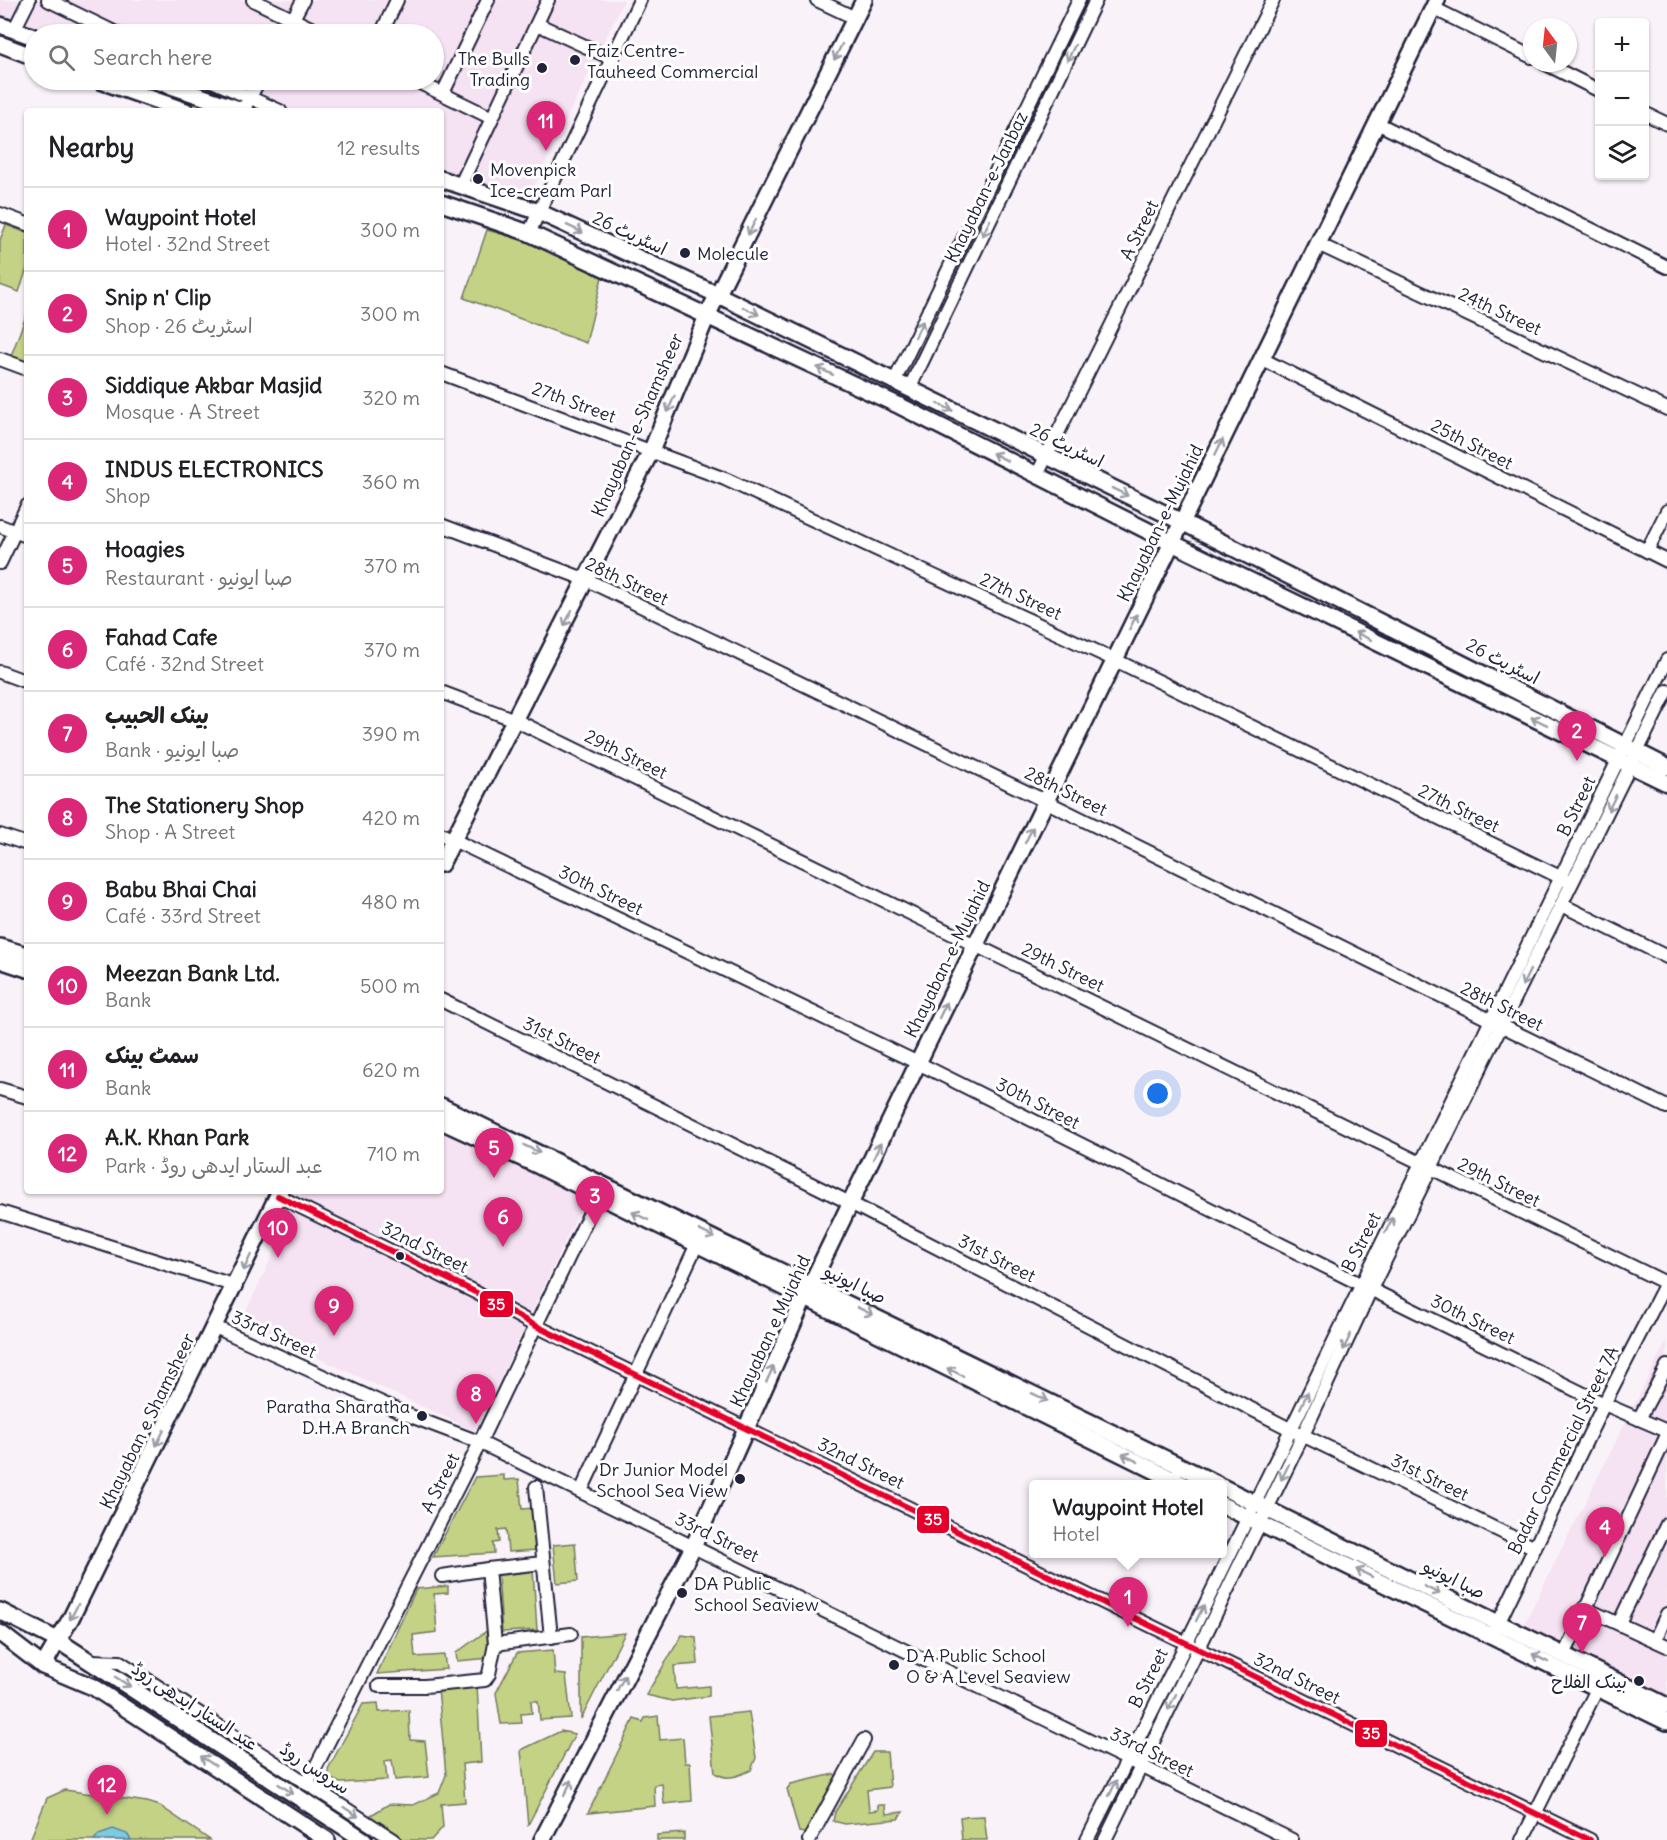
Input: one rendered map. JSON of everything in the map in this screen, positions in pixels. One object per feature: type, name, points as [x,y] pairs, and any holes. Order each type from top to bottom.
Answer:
[{"type":"main road","name":"Khayaban-e-Shamsheer","points":[[444,852],[448,837],[515,720],[652,449],[707,316],[864,0]]},
{"type":"main road","name":"Khayaban-e-Mujahid","points":[[918,1063],[1435,4]]},
{"type":"main road","points":[[7,27],[24,34]]},
{"type":"main road","points":[[0,44],[24,53]]},
{"type":"main road","points":[[126,90],[177,108]]},
{"type":"main road","points":[[187,90],[246,107]]},
{"type":"main road","name":"اسٹریٹ 26","points":[[444,180],[539,212],[718,295],[1182,522],[1632,748],[1667,768]]},
{"type":"main road","name":"اسٹریٹ 26","points":[[444,203],[529,233],[900,406],[1172,543],[1667,783]]},
{"type":"main road","points":[[0,946],[24,955]]},
{"type":"main road","points":[[0,960],[24,968]]},
{"type":"main road","name":"Khayaban e Mujahid","points":[[542,1840],[694,1545],[809,1291],[918,1063]]},
{"type":"main road","name":"صبا ایونیو","points":[[444,1108],[809,1291],[1172,1480]]},
{"type":"main road","name":"صبا ایونیو","points":[[444,1122],[697,1244],[809,1291],[1206,1480]]},
{"type":"main road","name":"Khayaban e Shamsheer","points":[[43,1666],[71,1618],[236,1286],[279,1194]]},
{"type":"main road","name":"صبا ایونیو","points":[[1227,1491],[1257,1513],[1601,1681],[1667,1706]]},
{"type":"main road","name":"صبا ایونیو","points":[[1227,1505],[1257,1513]]},
{"type":"main road","name":"عبد الستار ایدھی روڈ","points":[[0,1611],[57,1640],[91,1661],[364,1840]]},
{"type":"main road","name":"صبا ایونیو","points":[[1496,1629],[1564,1655],[1667,1722]]},
{"type":"main road","points":[[0,1633],[43,1666],[103,1694],[327,1840]]},
{"type":"main road","points":[[78,1681],[91,1661]]},
{"type":"street","points":[[7,27],[28,0]]},
{"type":"street","points":[[48,0],[97,24]]},
{"type":"street","points":[[253,0],[302,24]]},
{"type":"street","points":[[291,24],[303,0]]},
{"type":"street","points":[[386,24],[397,0]]},
{"type":"street","points":[[443,93],[488,0]]},
{"type":"street","points":[[444,176],[461,184],[548,0]]},
{"type":"street","points":[[529,233],[640,0]]},
{"type":"street","points":[[817,0],[855,18]]},
{"type":"street","name":"Khayaban-e-Janbaz","points":[[894,382],[1079,0]]},
{"type":"street","name":"Khayaban-e-Janbaz","points":[[909,389],[1096,0]]},
{"type":"street","name":"A Street","points":[[1037,475],[1273,0]]},
{"type":"street","points":[[1435,4],[1523,52]]},
{"type":"street","points":[[537,24],[613,59]]},
{"type":"street","points":[[1562,72],[1595,89]]},
{"type":"street","points":[[223,90],[246,107],[255,90]]},
{"type":"street","points":[[436,90],[492,118]]},
{"type":"street","points":[[1649,115],[1667,124]]},
{"type":"street","points":[[1377,123],[1667,267]]},
{"type":"street","points":[[0,214],[24,223]]},
{"type":"street","name":"24th Street","points":[[1318,244],[1667,409]]},
{"type":"street","points":[[0,359],[24,368]]},
{"type":"street","name":"25th Street","points":[[1262,359],[1667,561]]},
{"type":"street","name":"27th Street","points":[[444,374],[652,449],[725,479],[1115,660],[1572,884]]},
{"type":"street","points":[[1647,551],[1667,511]]},
{"type":"street","points":[[0,563],[24,512]]},
{"type":"street","points":[[0,526],[24,535]]},
{"type":"street","name":"28th Street","points":[[444,526],[587,580],[1046,801],[1667,1107]]},
{"type":"street","name":"B Street","points":[[1632,748],[1667,660]]},
{"type":"street","points":[[0,672],[24,681]]},
{"type":"street","name":"B Street","points":[[1426,1167],[1491,1020],[1561,878],[1632,748],[1667,691]]},
{"type":"street","name":"29th Street","points":[[444,693],[515,720],[976,944],[1426,1167],[1666,1282]]},
{"type":"street","name":"B Street","points":[[1105,1840],[1198,1650],[1257,1513],[1290,1429],[1366,1287],[1426,1167],[1503,1026],[1572,884],[1624,763]]},
{"type":"street","points":[[0,835],[24,843]]},
{"type":"street","name":"30th Street","points":[[448,837],[918,1063],[1366,1287],[1667,1433]]},
{"type":"street","points":[[1562,904],[1667,957]]},
{"type":"street","name":"31st Street","points":[[444,1001],[852,1204],[1290,1429],[1535,1548]]},
{"type":"street","points":[[0,1089],[24,1096]]},
{"type":"street","name":"32nd Street","points":[[281,1194],[475,1292],[534,1325],[1590,1840]]},
{"type":"street","name":"A Street","points":[[307,1784],[479,1442],[598,1196]]},
{"type":"street","name":"33rd Street","points":[[0,1212],[236,1286]]},
{"type":"street","points":[[581,1491],[697,1244]]},
{"type":"street","name":"Badar Commercial Street 7A","points":[[1496,1629],[1604,1404],[1666,1282]]},
{"type":"street","name":"B Street","points":[[1087,1840],[1186,1644],[1257,1513],[1303,1435],[1366,1287]]},
{"type":"street","name":"33rd Street","points":[[215,1327],[413,1417],[479,1442],[694,1545],[1140,1767],[1293,1840]]},
{"type":"street","points":[[1639,1419],[1667,1366]]},
{"type":"street","points":[[1564,1655],[1667,1433]]},
{"type":"street","points":[[536,1487],[551,1637]]},
{"type":"street","points":[[1620,1623],[1667,1524]]},
{"type":"street","points":[[442,1576],[543,1563]]},
{"type":"street","points":[[379,1686],[425,1686],[485,1680],[489,1674],[495,1644],[488,1569]]},
{"type":"street","points":[[1584,1608],[1667,1646]]},
{"type":"street","points":[[1655,1640],[1667,1614]]},
{"type":"street","points":[[495,1644],[571,1634]]},
{"type":"street","name":"سروس روڈ","points":[[91,1661],[120,1662],[394,1840]]},
{"type":"street","points":[[1522,1840],[1601,1681]]},
{"type":"street","points":[[809,1840],[864,1740]]},
{"type":"shaded area","points":[[0,0],[624,0],[525,205],[444,177],[444,108],[244,108],[191,90],[444,90],[444,24],[24,24],[24,30],[0,22]]},
{"type":"shaded area","points":[[444,1128],[587,1195],[475,1431],[241,1322],[302,1194],[444,1194]]},
{"type":"shaded area","points":[[1667,1340],[1667,1698],[1522,1628]]},
{"type":"green space","points":[[6,225],[24,232],[24,277],[19,292],[0,285],[0,240]]},
{"type":"green space","points":[[487,230],[529,242],[603,273],[586,343],[464,298]]},
{"type":"green space","points":[[24,321],[24,361],[11,356]]},
{"type":"green space","points":[[504,1475],[504,1480],[519,1479],[522,1509],[534,1508],[537,1550],[508,1552],[506,1529],[498,1530],[499,1542],[493,1543],[494,1553],[433,1557],[475,1477]]},
{"type":"green space","points":[[575,1543],[578,1581],[557,1583],[553,1545]]},
{"type":"green space","points":[[533,1570],[537,1630],[502,1632],[498,1572]]},
{"type":"green space","points":[[448,1586],[448,1593],[434,1594],[437,1632],[413,1635],[415,1657],[444,1655],[446,1669],[377,1674],[416,1589]]},
{"type":"green space","points":[[488,1630],[490,1658],[457,1661],[456,1653]]},
{"type":"green space","points":[[625,1633],[581,1719],[581,1637]]},
{"type":"green space","points":[[682,1635],[696,1637],[698,1664],[674,1666],[676,1689],[709,1686],[709,1696],[672,1701],[646,1695]]},
{"type":"green space","points":[[553,1650],[555,1674],[566,1675],[571,1718],[540,1720],[538,1701],[531,1701],[532,1713],[521,1714],[522,1723],[501,1724],[496,1693],[517,1653]]},
{"type":"green space","points":[[477,1685],[481,1762],[462,1764],[465,1802],[441,1804],[443,1827],[431,1840],[403,1840],[366,1818],[389,1804],[413,1805],[439,1793],[446,1775],[438,1688]]},
{"type":"green space","points":[[378,1703],[379,1712],[409,1710],[410,1740],[425,1741],[429,1777],[395,1780],[392,1760],[385,1761],[387,1780],[340,1783],[330,1778],[328,1769],[363,1704]]},
{"type":"green space","points":[[749,1712],[756,1758],[751,1770],[733,1777],[724,1777],[715,1773],[709,1716]]},
{"type":"green space","points":[[658,1716],[660,1740],[683,1738],[685,1763],[690,1763],[692,1801],[664,1804],[662,1784],[654,1785],[655,1806],[588,1813],[634,1719],[643,1722],[645,1718]]},
{"type":"green space","points":[[561,1731],[575,1734],[528,1825],[521,1750]]},
{"type":"green space","points":[[873,1752],[887,1752],[890,1787],[867,1790],[869,1811],[878,1810],[878,1805],[885,1805],[886,1814],[903,1812],[898,1819],[845,1824],[833,1821],[835,1812]]},
{"type":"green space","points":[[834,1774],[838,1776],[839,1781],[805,1833],[799,1832],[787,1789],[791,1784]]},
{"type":"green space","points":[[65,1790],[160,1806],[210,1840],[30,1840],[47,1798]]},
{"type":"green space","points":[[984,1816],[987,1840],[962,1840],[960,1817]]},
{"type":"green space","points":[[684,1833],[684,1840],[657,1840],[657,1835]]},
{"type":"water","points":[[113,1829],[127,1834],[131,1840],[94,1840],[99,1834]]},
{"type":"transit line","name":"35","points":[[278,1196],[475,1292],[534,1325],[1590,1840]]},
{"type":"place","name":"Faiz Centre- Tauheed Commercial","points":[[575,60]]},
{"type":"place","name":"The Bulls Trading","points":[[542,68]]},
{"type":"place","name":"سمٹ بینک","points":[[546,151]]},
{"type":"place","name":"Movenpick Ice-cream Parl","points":[[478,179]]},
{"type":"place","name":"Molecule","points":[[685,253]]},
{"type":"place","name":"Snip n' Clip","points":[[1577,761]]},
{"type":"place","name":"Hoagies","points":[[494,1178]]},
{"type":"place","name":"Siddique Akbar Masjid","points":[[595,1226]]},
{"type":"place","name":"Fahad Cafe","points":[[503,1247]]},
{"type":"place","name":"Meezan Bank Ltd.","points":[[278,1258]]},
{"type":"place","name":"Babu Bhai Chai","points":[[334,1336]]},
{"type":"place","name":"Paratha Sharatha D.H.A Branch","points":[[422,1416]]},
{"type":"place","name":"The Stationery Shop","points":[[476,1424]]},
{"type":"place","name":"Dr Junior Model School Sea View","points":[[740,1479]]},
{"type":"place","name":"INDUS ELECTRONICS","points":[[1605,1557]]},
{"type":"place","name":"DA Public School Seaview","points":[[682,1593]]},
{"type":"place","name":"Waypoint Hotel","points":[[1128,1627]]},
{"type":"place","name":"بينک الحبيب","points":[[1582,1653]]},
{"type":"place","name":"D A Public School O & A Level Seaview","points":[[894,1665]]},
{"type":"place","name":"بینک الفلاح","points":[[1639,1681]]},
{"type":"place","name":"A.K. Khan Park","points":[[107,1815]]}]
